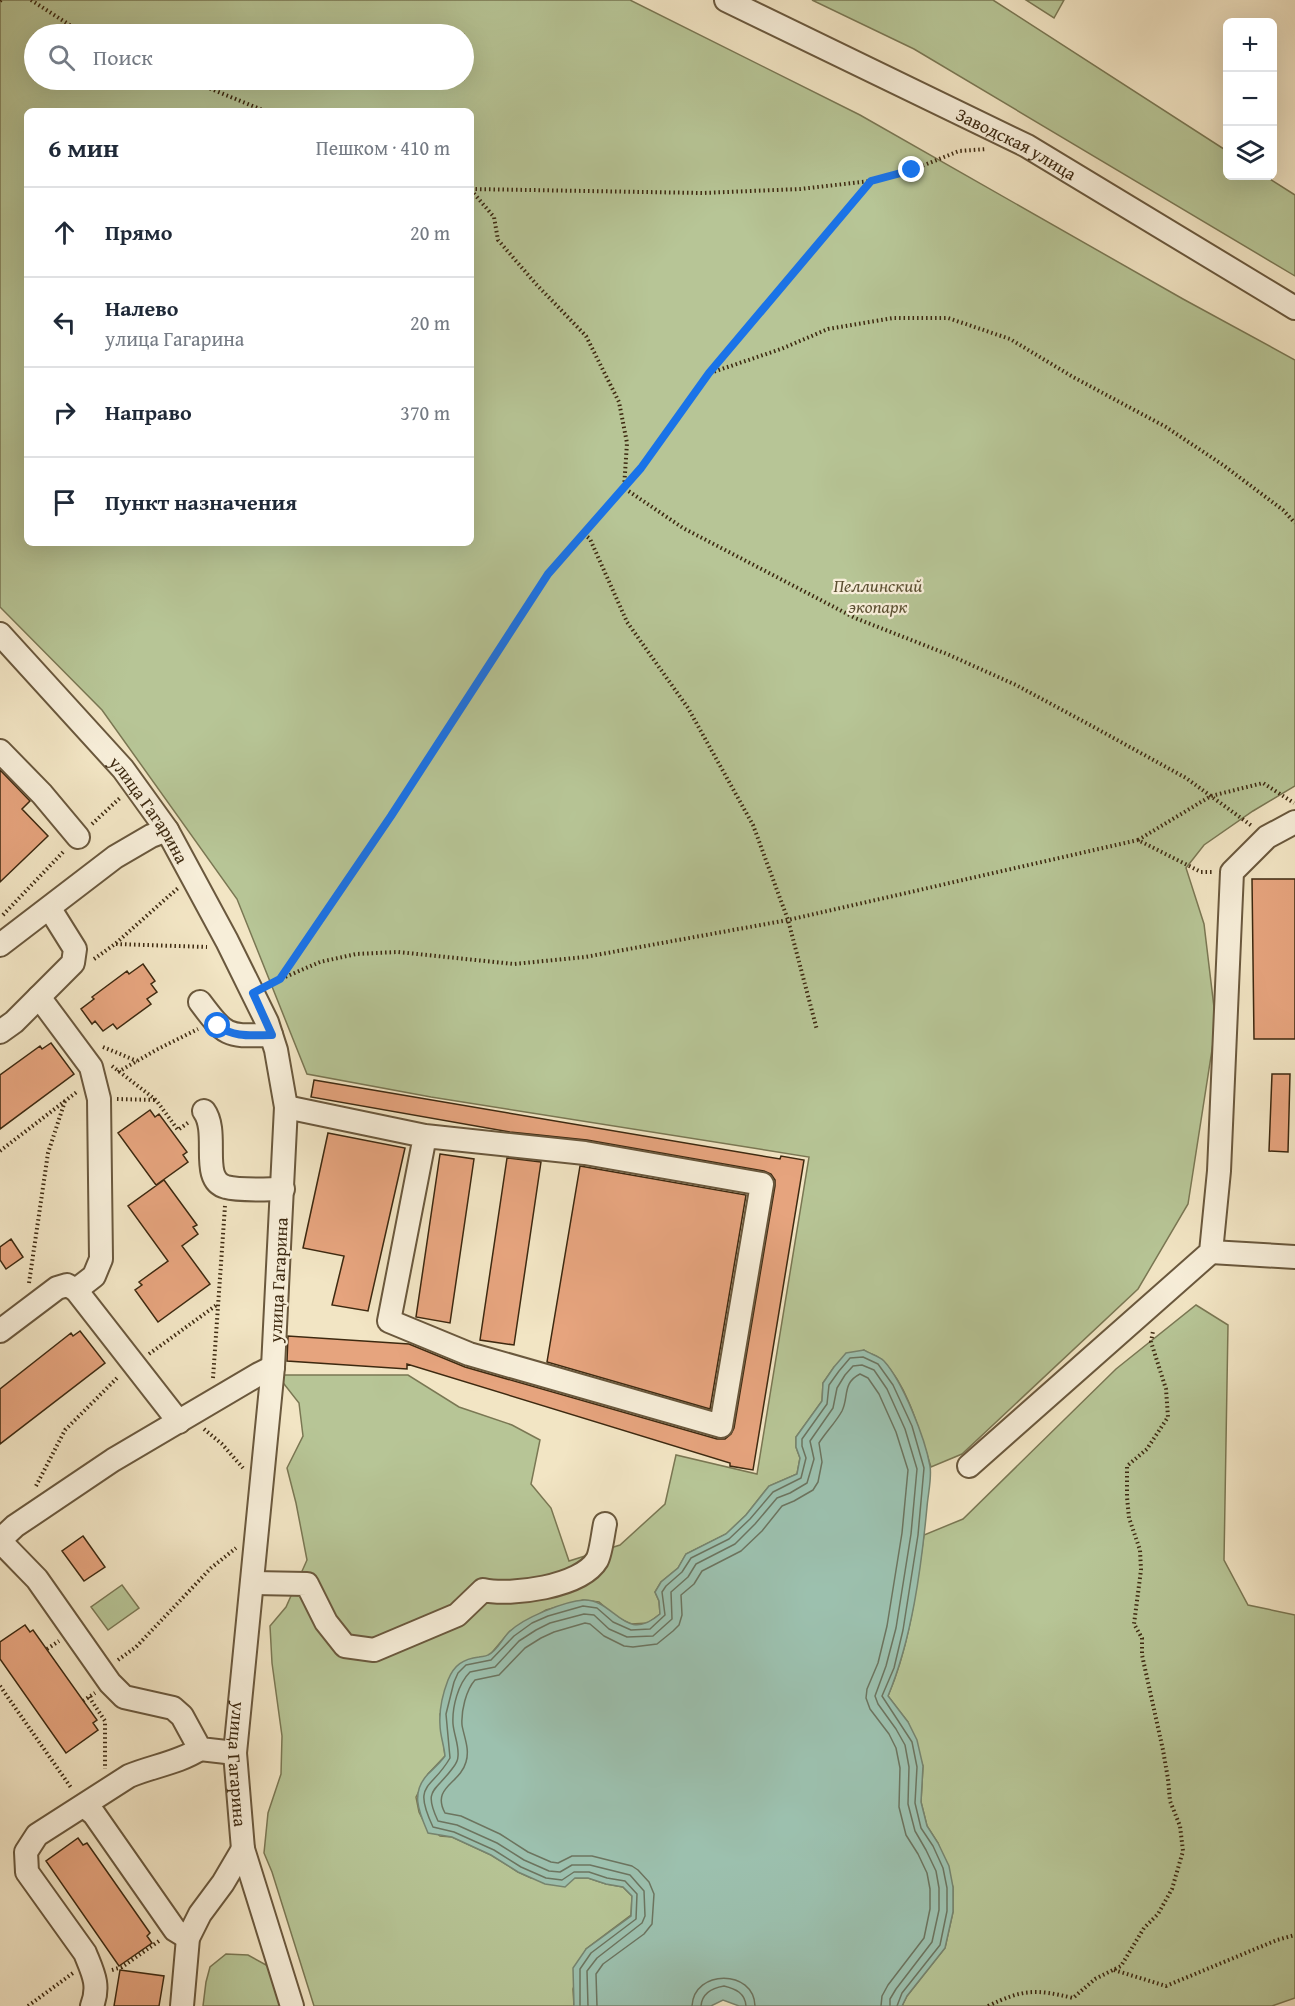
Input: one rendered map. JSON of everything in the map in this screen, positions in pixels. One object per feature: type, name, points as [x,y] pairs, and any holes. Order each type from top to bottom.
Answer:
[{"type":"street","name":"Заводская улица","points":[[726,0],[1028,146],[1295,308]]},
{"type":"street","name":"улица Гагарина","points":[[0,634],[47,699],[123,769],[167,830],[193,874],[253,993],[272,1035],[283,1078],[286,1107],[273,1367],[236,1754],[243,1848],[292,2006]]},
{"type":"street","points":[[0,751],[42,794],[78,837]]},
{"type":"street","points":[[969,1466],[1211,1252],[1219,1171],[1232,872],[1267,837],[1295,822]]},
{"type":"street","points":[[0,945],[116,858],[151,836],[167,830]]},
{"type":"street","points":[[0,1032],[14,1022],[73,963],[75,949],[50,909]]},
{"type":"street","points":[[39,996],[91,1067],[96,1087],[100,1259],[94,1276],[76,1290]]},
{"type":"street","points":[[200,1002],[218,1026],[228,1033],[240,1036],[272,1035]]},
{"type":"street","points":[[286,1107],[425,1136],[585,1153],[762,1184],[721,1426],[469,1354],[389,1322],[425,1136]]},
{"type":"street","points":[[204,1111],[211,1128],[212,1174],[216,1182],[227,1187],[283,1189]]},
{"type":"street","points":[[1211,1252],[1295,1257]]},
{"type":"street","points":[[0,1331],[57,1288],[67,1285],[76,1290],[134,1365],[183,1419]]},
{"type":"street","points":[[200,1749],[182,1716],[173,1708],[124,1697],[110,1683],[37,1579],[0,1540],[15,1526],[113,1460],[273,1367]]},
{"type":"street","points":[[252,1583],[307,1584],[326,1622],[345,1646],[374,1650],[457,1615],[483,1590],[537,1590],[581,1576],[597,1560],[605,1524]]},
{"type":"street","points":[[92,2006],[97,1993],[85,1953],[27,1872],[26,1852],[37,1835],[129,1776],[145,1769],[185,1759],[200,1749],[236,1754]]},
{"type":"street","points":[[84,1806],[94,1814],[182,1934],[182,2006]]},
{"type":"street","points":[[182,1934],[223,1883],[243,1848]]},
{"type":"path","points":[[31,0],[68,24]]},
{"type":"path","points":[[214,90],[258,108]]},
{"type":"path","points":[[474,190],[702,193],[800,189],[871,181],[912,170],[959,151],[1028,146]]},
{"type":"path","points":[[280,979],[391,816],[548,574],[641,468],[709,373],[871,181]]},
{"type":"path","points":[[474,194],[494,217],[498,240],[586,336],[618,402],[627,443],[624,488]]},
{"type":"path","points":[[709,373],[781,349],[828,328],[893,318],[948,318],[1010,339],[1072,377],[1166,427],[1249,484],[1283,510],[1295,523]]},
{"type":"path","points":[[624,488],[682,528],[855,618],[947,654],[1016,685],[1186,778],[1267,837]]},
{"type":"path","points":[[584,534],[590,539],[627,622],[688,708],[753,825],[788,920],[817,1030]]},
{"type":"path","points":[[253,993],[320,962],[356,954],[398,952],[514,964],[585,957],[788,920],[1138,840],[1211,796],[1263,783],[1295,803]]},
{"type":"path","points":[[0,918],[78,837],[121,797]]},
{"type":"path","points":[[1138,840],[1201,873],[1232,872]]},
{"type":"path","points":[[73,963],[93,960],[115,944],[193,874]]},
{"type":"path","points":[[115,944],[215,947]]},
{"type":"path","points":[[0,1151],[65,1101],[96,1087],[137,1061],[214,1021]]},
{"type":"path","points":[[94,1044],[137,1061]]},
{"type":"path","points":[[96,1087],[156,1100],[178,1130],[204,1111]]},
{"type":"path","points":[[29,1283],[48,1153],[65,1101]]},
{"type":"path","points":[[211,1402],[227,1187]]},
{"type":"path","points":[[35,1488],[65,1430],[125,1370],[218,1304]]},
{"type":"path","points":[[988,2006],[1022,1992],[1047,1992],[1073,1998],[1095,1979],[1121,1966],[1144,1928],[1158,1914],[1172,1889],[1183,1851],[1180,1826],[1170,1801],[1163,1750],[1142,1655],[1142,1638],[1134,1624],[1141,1570],[1140,1550],[1129,1518],[1126,1497],[1126,1466],[1148,1449],[1168,1417],[1166,1389],[1150,1342],[1155,1323]]},
{"type":"path","points":[[183,1419],[222,1444],[261,1490]]},
{"type":"path","points":[[102,1672],[136,1647],[211,1568],[257,1530]]},
{"type":"path","points":[[0,1686],[84,1806]]},
{"type":"path","points":[[89,1697],[105,1721],[104,1793]]},
{"type":"path","points":[[28,2006],[91,1968],[122,1967],[182,1934]]},
{"type":"path","points":[[1113,1970],[1166,1986],[1277,1940],[1295,1935]]},
{"type":"green space","name":"Пеллинский экопарк","points":[[0,0],[630,0],[860,115],[1183,299],[1295,360],[1295,786],[1253,811],[1204,845],[1186,868],[1204,924],[1216,1024],[1188,1204],[1138,1289],[962,1454],[931,1467],[913,1412],[900,1385],[882,1360],[864,1350],[834,1367],[823,1383],[822,1401],[796,1437],[796,1447],[800,1458],[797,1474],[769,1486],[746,1515],[726,1534],[686,1554],[678,1568],[661,1582],[655,1592],[659,1601],[660,1614],[648,1623],[631,1624],[616,1617],[599,1602],[583,1600],[546,1610],[510,1631],[440,1714],[445,1756],[428,1774],[416,1797],[423,1820],[440,1836],[452,1837],[491,1855],[531,1878],[588,1878],[623,1887],[632,1896],[631,1915],[586,1949],[573,1989],[574,2006],[314,2006],[264,1853],[268,1813],[281,1774],[282,1736],[272,1663],[270,1626],[286,1607],[307,1560],[287,1468],[303,1436],[299,1403],[277,1375],[408,1375],[459,1407],[512,1425],[540,1440],[531,1484],[551,1508],[569,1561],[620,1545],[665,1504],[676,1455],[757,1474],[809,1157],[431,1097],[307,1074],[237,899],[102,710],[0,607]]},
{"type":"green space","points":[[812,0],[993,0],[1223,148],[1223,180],[1271,180],[1295,195],[1295,276],[914,49]]},
{"type":"green space","points":[[1026,0],[1064,0],[1054,18]]},
{"type":"green space","points":[[1196,1305],[1228,1325],[1224,1560],[1248,1605],[1295,1615],[1295,1998],[1272,2006],[902,2006],[907,1996],[945,1948],[953,1912],[953,1887],[938,1843],[927,1826],[921,1802],[923,1766],[908,1722],[888,1696],[907,1637],[924,1535],[963,1519],[1116,1369]]},
{"type":"green space","points":[[122,1585],[139,1608],[108,1630],[91,1607]]},
{"type":"green space","points":[[226,1954],[248,1955],[268,1966],[282,2006],[203,2006],[210,1967]]},
{"type":"water","points":[[864,1350],[884,1361],[906,1396],[930,1466],[925,1531],[914,1603],[903,1651],[888,1696],[908,1722],[917,1740],[923,1766],[921,1802],[927,1826],[949,1866],[953,1887],[953,1912],[945,1948],[907,1996],[902,2006],[739,2006],[723,2000],[711,2006],[574,2006],[573,1968],[586,1949],[631,1916],[632,1896],[623,1887],[588,1878],[575,1878],[565,1887],[545,1884],[452,1837],[428,1833],[419,1810],[418,1795],[422,1781],[445,1756],[440,1719],[444,1690],[448,1680],[453,1670],[460,1664],[468,1659],[491,1653],[515,1627],[534,1616],[566,1603],[584,1600],[595,1602],[628,1623],[637,1625],[648,1622],[660,1614],[659,1601],[655,1592],[661,1582],[678,1568],[686,1554],[726,1534],[746,1515],[769,1486],[797,1474],[800,1458],[796,1447],[796,1437],[822,1401],[823,1383],[846,1353]]},
{"type":"building","points":[[0,770],[30,801],[22,809],[48,836],[0,882]]},
{"type":"building","points":[[1252,879],[1295,879],[1295,1039],[1254,1039]]},
{"type":"building","points":[[143,964],[155,981],[151,984],[157,992],[147,999],[151,1004],[117,1029],[113,1024],[103,1031],[95,1021],[92,1024],[81,1009],[94,999],[92,997],[127,971],[129,974]]},
{"type":"building","points":[[51,1043],[74,1074],[0,1129],[0,1075],[40,1046],[42,1049]]},
{"type":"building","points":[[1272,1074],[1290,1074],[1288,1152],[1269,1151]]},
{"type":"building","points":[[314,1080],[780,1159],[781,1156],[804,1160],[753,1470],[730,1466],[730,1463],[407,1364],[407,1369],[287,1361],[288,1336],[409,1344],[465,1367],[717,1439],[725,1439],[734,1428],[775,1186],[775,1180],[771,1174],[587,1140],[510,1132],[311,1097]]},
{"type":"building","points":[[150,1110],[155,1117],[159,1114],[187,1152],[183,1155],[188,1162],[156,1185],[118,1133]]},
{"type":"building","points":[[328,1133],[405,1148],[368,1311],[332,1305],[344,1256],[303,1248]]},
{"type":"building","points":[[440,1154],[474,1159],[450,1323],[416,1317]]},
{"type":"building","points":[[507,1158],[541,1162],[514,1345],[480,1340]]},
{"type":"building","points":[[580,1166],[746,1195],[710,1409],[547,1362]]},
{"type":"building","points":[[164,1180],[197,1225],[193,1227],[198,1234],[182,1246],[210,1284],[158,1322],[135,1290],[142,1285],[139,1282],[168,1261],[128,1206]]},
{"type":"building","points":[[11,1239],[23,1257],[6,1269],[0,1260],[0,1247]]},
{"type":"building","points":[[80,1331],[105,1363],[0,1444],[0,1389],[71,1333],[73,1336]]},
{"type":"building","points":[[83,1536],[105,1567],[84,1581],[62,1551]]},
{"type":"building","points":[[25,1625],[30,1632],[33,1630],[97,1720],[93,1723],[98,1730],[66,1753],[0,1659],[0,1642]]},
{"type":"building","points":[[78,1838],[83,1845],[87,1843],[150,1933],[147,1936],[152,1943],[119,1966],[46,1861]]},
{"type":"building","points":[[120,1970],[164,1976],[159,2006],[114,2006]]},
{"type":"route","points":[[218,1026],[228,1033],[240,1036],[272,1035],[253,993],[280,979],[391,816],[548,574],[641,468],[709,373],[871,181],[912,170]]}]
